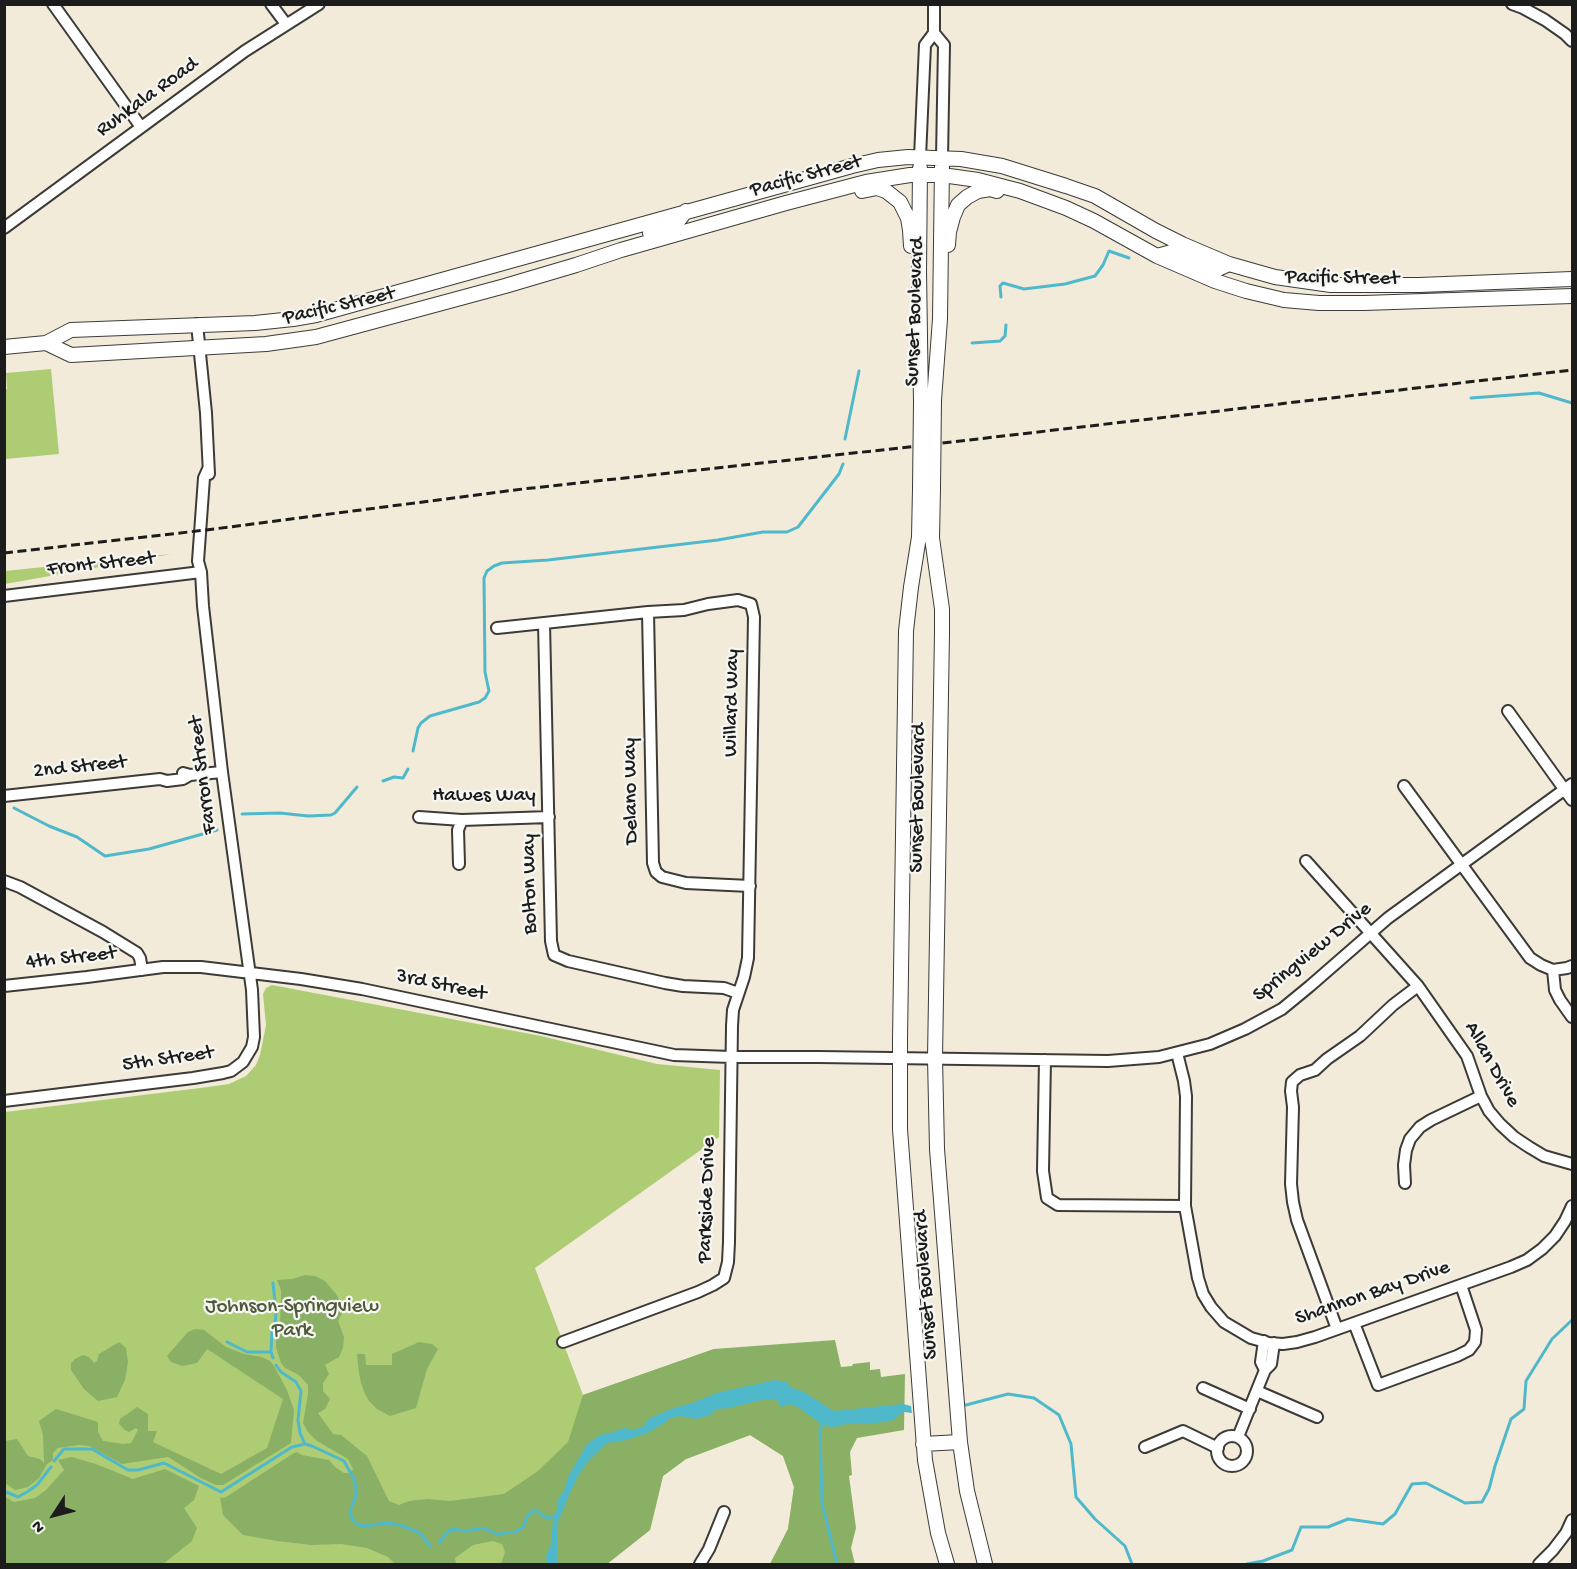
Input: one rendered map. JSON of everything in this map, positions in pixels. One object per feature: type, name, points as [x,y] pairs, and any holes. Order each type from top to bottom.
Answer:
[{"type":"main road","name":"Pacific Street","points":[[4,347],[46,343],[71,330],[255,323],[316,315],[852,166],[908,157],[961,159],[1002,166],[1095,196],[1156,231],[1229,264],[1275,278],[1342,285],[1419,285],[1572,279]]},
{"type":"main road","name":"Sunset Boulevard","points":[[920,157],[919,271],[928,401],[926,489],[906,631],[900,1129],[923,1444],[938,1533],[947,1564]]},
{"type":"main road","name":"Sunset Boulevard","points":[[928,401],[940,319],[942,158]]},
{"type":"main road","name":"Pacific Street","points":[[46,343],[71,355],[266,345],[318,337],[576,266],[621,250],[804,198],[885,178],[920,175],[942,175],[978,180],[1020,191],[1094,221],[1157,256],[1230,286],[1284,300],[1330,303],[1572,296]]},
{"type":"main road","points":[[804,198],[820,201],[877,188],[891,194],[904,207],[910,230],[911,254],[919,271]]},
{"type":"main road","points":[[939,273],[948,252],[949,232],[958,205],[978,190],[990,189],[1008,193],[1020,191]]},
{"type":"main road","points":[[621,250],[632,238],[675,225],[686,211]]},
{"type":"main road","points":[[1157,256],[1175,250],[1215,270],[1229,264]]},
{"type":"main road","points":[[1301,301],[1304,282]]},
{"type":"main road","points":[[1419,285],[1420,301]]},
{"type":"main road","name":"Sunset Boulevard","points":[[926,489],[940,591],[942,632],[935,1058],[937,1149],[960,1442],[967,1491],[985,1564]]},
{"type":"main road","points":[[923,1444],[960,1442]]},
{"type":"street","points":[[53,4],[141,127]]},
{"type":"street","points":[[271,4],[286,24]]},
{"type":"street","name":"Ruhkala Road","points":[[4,228],[245,51],[318,4]]},
{"type":"street","name":"Sunset Boulevard","points":[[920,157],[925,45],[934,33],[934,4]]},
{"type":"street","points":[[1512,4],[1545,20],[1572,41]]},
{"type":"street","name":"Sunset Boulevard","points":[[934,33],[944,45],[942,158]]},
{"type":"street","name":"Farron Street","points":[[197,324],[207,413],[210,478],[205,560],[201,572],[203,606],[249,973]]},
{"type":"street","name":"Front Street","points":[[4,596],[201,572]]},
{"type":"street","name":"Willard Way","points":[[497,628],[684,610],[738,600],[751,604],[754,617],[748,958],[733,1010],[731,1057]]},
{"type":"street","name":"Delano Way","points":[[648,612],[653,862],[656,872],[662,877],[686,884],[750,886]]},
{"type":"street","name":"Bolton Way","points":[[544,623],[551,941],[554,955],[568,961],[665,983],[724,988],[738,993]]},
{"type":"street","points":[[1508,711],[1568,787],[1572,800]]},
{"type":"street","name":"2nd Street","points":[[4,796],[160,779],[167,775],[182,773],[190,775],[222,772]]},
{"type":"street","points":[[1404,786],[1530,958],[1553,970],[1572,966]]},
{"type":"street","name":"Springview Drive","points":[[900,1058],[1135,1060],[1177,1053],[1227,1038],[1282,1009],[1388,918],[1568,787]]},
{"type":"street","name":"Hawes Way","points":[[418,816],[462,820],[549,817]]},
{"type":"street","points":[[459,864],[458,830],[462,820]]},
{"type":"street","name":"Allan Drive","points":[[1306,861],[1418,986],[1467,1056],[1481,1096],[1489,1111],[1500,1124],[1514,1137],[1544,1156],[1572,1164]]},
{"type":"street","points":[[4,881],[20,887],[137,953],[142,970]]},
{"type":"street","name":"3rd Street","points":[[142,970],[186,966],[301,979],[362,989],[662,1053],[686,1056],[900,1058]]},
{"type":"street","name":"4th Street","points":[[4,986],[142,970]]},
{"type":"street","points":[[1553,970],[1555,990],[1572,1017]]},
{"type":"street","name":"5th Street","points":[[4,1101],[193,1078],[231,1071],[243,1062],[254,1037],[253,1000],[249,973]]},
{"type":"street","points":[[1337,1329],[1297,1220],[1293,1202],[1291,1184],[1292,1082],[1300,1075],[1315,1070],[1360,1036],[1393,1005],[1418,986]]},
{"type":"street","name":"Shannon Bay Drive","points":[[1177,1053],[1186,1096],[1185,1206],[1194,1264],[1203,1294],[1211,1307],[1224,1322],[1251,1338],[1269,1342],[1297,1342],[1527,1260],[1555,1236],[1572,1206]]},
{"type":"street","name":"Parkside Drive","points":[[563,1342],[698,1292],[713,1286],[724,1278],[729,1242],[731,1057]]},
{"type":"street","points":[[1045,1060],[1043,1171],[1047,1198],[1058,1205],[1185,1206]]},
{"type":"street","points":[[1405,1183],[1404,1165],[1410,1138],[1420,1127],[1431,1120],[1481,1096]]},
{"type":"street","points":[[1354,1323],[1378,1385],[1457,1356],[1468,1350],[1475,1342],[1476,1330],[1461,1285]]},
{"type":"street","points":[[1238,1437],[1265,1370],[1261,1362],[1269,1342]]},
{"type":"street","points":[[1203,1388],[1250,1409]]},
{"type":"street","points":[[1257,1391],[1317,1417]]},
{"type":"street","points":[[1145,1447],[1183,1431],[1218,1448]]},
{"type":"street","points":[[1227,1437],[1238,1437],[1246,1445],[1246,1457],[1238,1465],[1226,1465],[1218,1457],[1218,1448],[1222,1440],[1227,1437]]},
{"type":"street","points":[[700,1564],[710,1549],[724,1512]]},
{"type":"street","points":[[1539,1564],[1566,1533],[1572,1520]]},
{"type":"green space","points":[[51,369],[59,454],[5,459],[4,390],[7,389],[6,373]]},
{"type":"green space","points":[[171,554],[22,581],[5,584],[5,571]]},
{"type":"green space","name":"Johnson-Springview Park","points":[[272,985],[541,1036],[657,1064],[720,1070],[719,1137],[535,1268],[583,1395],[714,1349],[848,1526],[770,1564],[788,1529],[794,1487],[783,1456],[750,1435],[686,1459],[663,1476],[650,1530],[607,1564],[5,1564],[5,1112],[229,1084],[246,1076],[256,1065],[260,1055],[266,1025],[263,994],[266,988]]},
{"type":"green space","points":[[305,1275],[315,1276],[325,1281],[336,1294],[344,1309],[338,1321],[344,1337],[343,1348],[339,1357],[325,1365],[329,1374],[323,1383],[323,1391],[330,1399],[325,1409],[318,1413],[333,1434],[341,1435],[367,1456],[389,1501],[399,1505],[409,1501],[428,1499],[450,1501],[504,1494],[538,1471],[568,1442],[583,1395],[714,1349],[835,1340],[841,1367],[870,1362],[870,1370],[880,1369],[881,1377],[905,1374],[904,1430],[857,1438],[850,1452],[852,1475],[849,1476],[856,1528],[851,1548],[855,1564],[770,1564],[788,1529],[794,1487],[783,1456],[750,1435],[686,1459],[663,1476],[650,1530],[607,1564],[501,1564],[505,1552],[502,1544],[493,1541],[473,1545],[455,1558],[456,1564],[395,1564],[388,1557],[367,1548],[341,1544],[311,1545],[243,1535],[223,1515],[220,1497],[226,1497],[297,1452],[329,1460],[344,1473],[350,1473],[353,1469],[348,1459],[317,1441],[308,1432],[303,1423],[308,1385],[299,1375],[285,1368],[276,1347],[281,1298],[277,1280]]},
{"type":"green space","points":[[195,1329],[204,1330],[226,1347],[270,1361],[287,1390],[294,1410],[291,1443],[223,1485],[216,1485],[201,1478],[168,1457],[122,1464],[89,1446],[79,1445],[58,1448],[53,1453],[53,1460],[47,1464],[39,1478],[28,1487],[15,1490],[5,1483],[5,1441],[17,1439],[28,1456],[40,1459],[44,1463],[43,1435],[39,1421],[56,1409],[98,1422],[98,1432],[103,1441],[123,1444],[131,1443],[138,1430],[136,1428],[129,1432],[125,1430],[119,1424],[120,1419],[137,1407],[148,1414],[148,1431],[157,1431],[153,1442],[221,1474],[267,1448],[283,1399],[207,1349],[197,1363],[182,1366],[171,1362],[167,1356],[188,1332]]},
{"type":"green space","points":[[119,1342],[126,1348],[128,1362],[125,1380],[117,1397],[98,1401],[84,1389],[71,1370],[71,1363],[83,1355],[89,1357],[94,1363],[99,1354]]},
{"type":"green space","points":[[419,1342],[432,1344],[438,1349],[427,1369],[416,1408],[390,1416],[377,1409],[365,1394],[357,1354],[365,1354],[366,1365],[392,1365],[392,1354]]},
{"type":"green space","points":[[72,1457],[133,1479],[165,1469],[199,1486],[194,1500],[184,1508],[197,1528],[192,1541],[163,1564],[5,1564],[5,1497],[14,1502],[35,1498],[46,1490],[64,1470],[58,1460]]},
{"type":"water","points":[[775,1380],[787,1382],[790,1387],[802,1391],[834,1411],[903,1404],[911,1406],[912,1413],[904,1412],[894,1420],[870,1424],[851,1423],[834,1427],[824,1426],[798,1407],[789,1404],[782,1407],[777,1400],[766,1399],[721,1408],[713,1411],[711,1415],[695,1419],[680,1416],[670,1418],[649,1432],[627,1440],[607,1443],[589,1460],[578,1476],[558,1522],[557,1564],[547,1564],[546,1556],[551,1544],[558,1500],[587,1444],[600,1435],[624,1428],[634,1430],[644,1426],[648,1419],[716,1393]]},
{"type":"waterway","points":[[1001,297],[1000,286],[1003,283],[1024,289],[1065,284],[1095,276],[1109,251],[1129,258]]},
{"type":"waterway","points":[[972,343],[1000,341],[1005,336],[1006,325]]},
{"type":"waterway","points":[[845,439],[859,371]]},
{"type":"waterway","points":[[1471,398],[1539,393],[1572,403]]},
{"type":"waterway","points":[[413,751],[421,723],[430,716],[479,702],[489,691],[485,672],[484,578],[487,571],[494,566],[502,563],[548,560],[718,540],[763,532],[787,532],[798,527],[839,474],[843,464]]},
{"type":"waterway","points":[[383,781],[394,777],[403,778],[408,769]]},
{"type":"waterway","points":[[242,814],[331,815],[357,787]]},
{"type":"waterway","points":[[14,808],[77,837],[105,856],[149,849],[217,830]]},
{"type":"waterway","points":[[273,1283],[276,1312],[272,1331],[273,1358]]},
{"type":"waterway","points":[[1247,1564],[1263,1561],[1292,1550],[1301,1527],[1328,1527],[1348,1519],[1383,1524],[1395,1514],[1412,1484],[1426,1483],[1465,1503],[1482,1502],[1489,1489],[1511,1419],[1524,1409],[1526,1381],[1552,1339],[1572,1320]]},
{"type":"waterway","points":[[227,1342],[247,1352],[271,1352]]},
{"type":"waterway","points":[[276,1365],[281,1372],[296,1382],[301,1391],[298,1420],[305,1444]]},
{"type":"waterway","points":[[966,1405],[1008,1394],[1034,1398],[1059,1415],[1071,1444],[1076,1497],[1095,1519],[1125,1546],[1132,1564]]},
{"type":"waterway","points":[[824,1423],[820,1429],[822,1503],[837,1564]]},
{"type":"waterway","points":[[54,1461],[64,1449],[92,1449],[128,1470],[138,1470],[164,1463],[221,1492],[292,1447],[305,1444],[344,1461],[356,1486],[356,1495],[350,1512],[357,1524],[363,1526],[387,1523],[400,1525],[420,1533],[430,1546]]},
{"type":"waterway","points":[[4,1491],[18,1497],[37,1485],[51,1467]]},
{"type":"waterway","points":[[439,1543],[452,1529],[466,1531],[484,1528],[499,1535],[516,1532],[523,1527],[527,1517],[535,1510],[547,1518],[558,1515]]},
{"type":"railway","points":[[4,553],[206,530],[523,489],[1572,370]]}]
